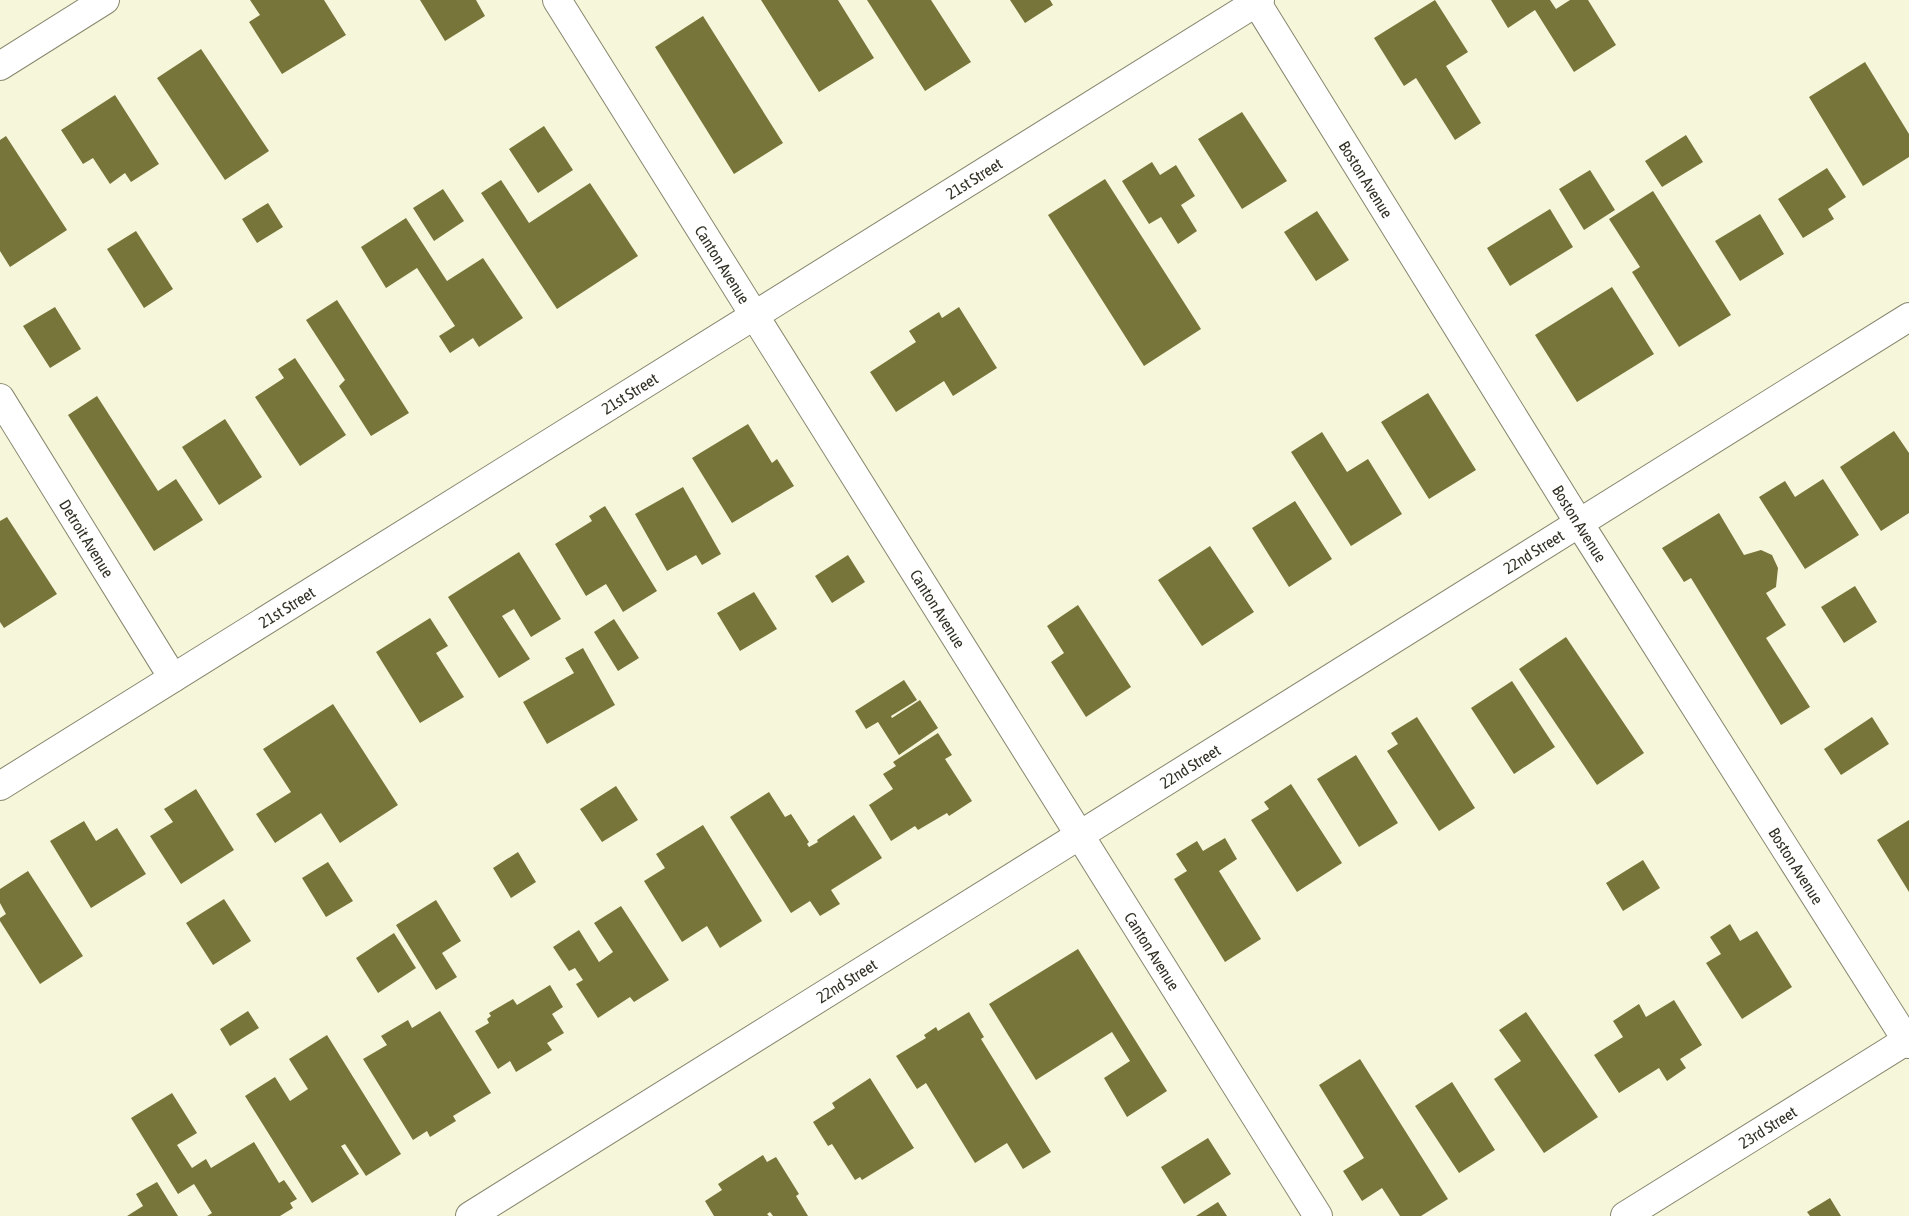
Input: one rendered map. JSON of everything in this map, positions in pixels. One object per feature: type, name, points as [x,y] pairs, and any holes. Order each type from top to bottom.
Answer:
[{"type":"street","points":[[0,66],[106,0]]},
{"type":"street","name":"Canton Avenue","points":[[557,0],[1318,1216]]},
{"type":"street","name":"21st Street","points":[[0,786],[1257,1]]},
{"type":"street","name":"Boston Avenue","points":[[1257,1],[1579,523],[1908,1041]]},
{"type":"street","name":"22nd Street","points":[[470,1216],[1909,316]]},
{"type":"street","name":"Detroit Avenue","points":[[0,398],[173,678]]},
{"type":"street","name":"23rd Street","points":[[1625,1216],[1908,1041]]},
{"type":"building","points":[[250,0],[324,0],[346,35],[282,74],[249,22],[260,15]]},
{"type":"building","points":[[420,0],[476,0],[485,16],[445,41]]},
{"type":"building","points":[[761,0],[838,0],[874,58],[819,92]]},
{"type":"building","points":[[867,0],[931,0],[971,62],[925,91]]},
{"type":"building","points":[[1010,0],[1050,0],[1053,5],[1025,23]]},
{"type":"building","points":[[1435,0],[1468,52],[1446,66],[1481,123],[1455,140],[1416,78],[1404,86],[1374,38]]},
{"type":"building","points":[[1491,0],[1550,0],[1556,9],[1570,0],[1588,0],[1616,45],[1574,72],[1535,10],[1508,28]]},
{"type":"building","points":[[703,16],[783,143],[734,174],[655,47]]},
{"type":"building","points":[[201,49],[269,151],[225,180],[157,78]]},
{"type":"building","points":[[1865,62],[1909,134],[1909,157],[1863,186],[1809,97]]},
{"type":"building","points":[[115,95],[159,164],[131,182],[125,173],[110,184],[93,158],[83,164],[61,130]]},
{"type":"building","points":[[1242,112],[1287,181],[1242,209],[1198,139]]},
{"type":"building","points":[[544,126],[573,170],[538,193],[509,149]]},
{"type":"building","points":[[1686,135],[1703,162],[1662,187],[1645,161]]},
{"type":"building","points":[[6,136],[67,230],[10,267],[0,251],[0,140]]},
{"type":"building","points":[[1152,162],[1160,175],[1176,165],[1195,196],[1181,205],[1197,231],[1178,244],[1161,217],[1149,224],[1122,181]]},
{"type":"building","points":[[1827,168],[1846,197],[1828,209],[1834,219],[1803,238],[1778,199]]},
{"type":"building","points":[[1590,170],[1615,210],[1584,230],[1559,189]]},
{"type":"building","points":[[1105,179],[1201,329],[1144,366],[1048,215]]},
{"type":"building","points":[[501,180],[529,223],[590,183],[638,256],[557,309],[481,193]]},
{"type":"building","points":[[443,189],[464,221],[434,241],[413,208]]},
{"type":"building","points":[[1653,191],[1731,315],[1679,347],[1632,272],[1640,267],[1609,219]]},
{"type":"building","points":[[268,203],[283,227],[257,243],[242,219]]},
{"type":"building","points":[[1550,209],[1573,247],[1510,286],[1487,248]]},
{"type":"building","points":[[1317,211],[1349,260],[1316,281],[1284,232]]},
{"type":"building","points":[[1760,214],[1784,254],[1740,281],[1715,241]]},
{"type":"building","points":[[406,218],[447,281],[483,258],[523,318],[479,347],[473,338],[450,353],[439,336],[455,326],[417,268],[386,288],[361,247]]},
{"type":"building","points":[[136,231],[173,289],[144,308],[107,249]]},
{"type":"building","points":[[1612,287],[1654,354],[1577,402],[1535,335]]},
{"type":"building","points":[[337,300],[409,413],[371,436],[339,386],[345,380],[306,320]]},
{"type":"building","points":[[55,307],[81,349],[50,368],[23,326]]},
{"type":"building","points":[[959,307],[997,368],[953,396],[944,381],[896,412],[870,372],[916,342],[909,331],[939,312],[942,318]]},
{"type":"building","points":[[295,358],[346,435],[300,466],[255,397],[284,378],[278,369]]},
{"type":"building","points":[[1428,393],[1476,470],[1429,499],[1381,422]]},
{"type":"building","points":[[97,396],[158,491],[176,479],[203,520],[154,551],[68,415]]},
{"type":"building","points":[[225,419],[262,477],[219,505],[182,447]]},
{"type":"building","points":[[748,424],[772,463],[777,459],[794,486],[732,523],[692,458]]},
{"type":"building","points":[[1894,431],[1909,453],[1909,513],[1881,531],[1840,467]]},
{"type":"building","points":[[1322,432],[1347,472],[1368,459],[1402,514],[1351,546],[1291,452]]},
{"type":"building","points":[[1823,479],[1859,535],[1805,569],[1759,497],[1785,481],[1795,497]]},
{"type":"building","points":[[683,487],[721,554],[702,565],[696,555],[667,571],[635,514]]},
{"type":"building","points":[[1295,501],[1332,559],[1289,587],[1252,528]]},
{"type":"building","points":[[605,506],[657,591],[623,612],[606,584],[586,596],[555,544],[592,521],[589,516]]},
{"type":"building","points":[[1719,513],[1744,555],[1761,550],[1772,555],[1778,568],[1776,587],[1766,593],[1786,625],[1766,638],[1810,707],[1781,725],[1691,578],[1684,582],[1662,548]]},
{"type":"building","points":[[7,517],[57,594],[4,628],[0,622],[0,521]]},
{"type":"building","points":[[1210,546],[1254,612],[1202,646],[1158,580]]},
{"type":"building","points":[[519,552],[561,619],[531,637],[514,609],[502,616],[530,659],[499,678],[448,597]]},
{"type":"building","points":[[848,555],[865,582],[832,603],[815,576]]},
{"type":"building","points":[[1855,586],[1877,622],[1844,643],[1821,607]]},
{"type":"building","points":[[754,592],[777,629],[740,651],[717,613]]},
{"type":"building","points":[[1078,605],[1131,687],[1086,717],[1051,662],[1064,653],[1047,626]]},
{"type":"building","points":[[430,618],[448,646],[436,653],[464,697],[420,723],[376,652]]},
{"type":"building","points":[[614,619],[639,658],[618,671],[594,632]]},
{"type":"building","points":[[1566,637],[1644,753],[1597,785],[1519,669]]},
{"type":"building","points":[[583,648],[615,705],[547,744],[523,702],[574,673],[565,658]]},
{"type":"building","points":[[904,680],[917,700],[891,716],[892,718],[920,700],[938,728],[899,755],[878,722],[866,729],[855,711]]},
{"type":"building","points":[[1512,681],[1555,747],[1514,774],[1471,708]]},
{"type":"building","points":[[333,704],[398,805],[340,843],[321,813],[275,843],[256,814],[291,792],[263,749]]},
{"type":"building","points":[[1417,717],[1475,808],[1439,831],[1387,751],[1398,744],[1391,733]]},
{"type":"building","points":[[1872,717],[1889,744],[1841,775],[1824,749]]},
{"type":"building","points":[[938,733],[952,755],[945,759],[972,801],[949,816],[947,813],[918,830],[915,826],[891,841],[869,805],[893,789],[883,774],[896,766],[893,762]]},
{"type":"building","points":[[1356,755],[1398,823],[1359,847],[1317,779]]},
{"type":"building","points":[[1291,784],[1342,863],[1297,892],[1251,820],[1269,809],[1264,802]]},
{"type":"building","points":[[616,786],[638,820],[602,842],[580,809]]},
{"type":"building","points":[[196,789],[234,850],[181,884],[150,836],[173,822],[164,809]]},
{"type":"building","points":[[769,792],[785,817],[791,814],[809,842],[807,844],[809,847],[854,815],[882,858],[831,890],[840,904],[820,916],[810,901],[791,913],[730,817]]},
{"type":"building","points":[[1909,820],[1909,892],[1877,840]]},
{"type":"building","points":[[84,821],[96,841],[117,828],[146,874],[91,908],[50,841]]},
{"type":"building","points":[[703,825],[762,921],[720,948],[707,926],[682,942],[644,881],[665,868],[656,854]]},
{"type":"building","points":[[1225,838],[1237,859],[1219,871],[1261,939],[1225,962],[1174,879],[1187,871],[1176,854],[1197,841],[1203,851]]},
{"type":"building","points":[[518,852],[536,882],[511,898],[493,868]]},
{"type":"building","points":[[1643,860],[1660,888],[1623,911],[1606,883]]},
{"type":"building","points":[[328,862],[353,901],[326,917],[302,878]]},
{"type":"building","points":[[28,871],[83,956],[40,984],[0,921],[0,918],[6,914],[0,903],[0,889]]},
{"type":"building","points":[[224,899],[251,941],[213,965],[186,923]]},
{"type":"building","points":[[436,900],[461,941],[442,953],[457,977],[436,990],[396,925]]},
{"type":"building","points":[[621,906],[669,980],[634,1002],[630,997],[598,1018],[576,984],[583,980],[575,968],[569,971],[553,947],[579,930],[599,962],[613,952],[594,923]]},
{"type":"building","points":[[1730,924],[1740,941],[1757,931],[1792,987],[1742,1019],[1706,963],[1721,954],[1710,937]]},
{"type":"building","points":[[394,933],[416,968],[378,993],[356,958]]},
{"type":"building","points":[[1078,949],[1167,1091],[1127,1117],[1104,1078],[1130,1061],[1112,1032],[1036,1080],[989,1004]]},
{"type":"building","points":[[550,985],[563,1007],[552,1014],[564,1033],[547,1043],[552,1050],[516,1072],[510,1061],[498,1069],[475,1031],[489,1023],[487,1019],[491,1016],[489,1013],[513,999],[517,1005]]},
{"type":"building","points":[[1674,1000],[1702,1045],[1680,1059],[1686,1068],[1667,1081],[1659,1068],[1619,1093],[1594,1055],[1623,1037],[1613,1021],[1639,1004],[1646,1017]]},
{"type":"building","points":[[248,1011],[259,1028],[230,1046],[220,1029]]},
{"type":"building","points":[[440,1011],[491,1093],[453,1116],[456,1121],[430,1137],[427,1131],[413,1140],[363,1059],[387,1045],[381,1036],[408,1020],[412,1028]]},
{"type":"building","points":[[969,1012],[984,1037],[981,1039],[1051,1152],[1023,1169],[1007,1143],[975,1163],[926,1083],[917,1089],[896,1056],[926,1038],[924,1035],[936,1027],[938,1031]]},
{"type":"building","points":[[1526,1012],[1598,1117],[1544,1153],[1494,1079],[1521,1061],[1499,1030]]},
{"type":"building","points":[[327,1035],[401,1154],[366,1176],[345,1144],[341,1146],[359,1174],[312,1203],[245,1096],[275,1077],[290,1101],[308,1089],[289,1059]]},
{"type":"building","points":[[1360,1059],[1448,1199],[1421,1216],[1400,1216],[1382,1188],[1362,1201],[1343,1171],[1364,1158],[1319,1085]]},
{"type":"building","points":[[870,1078],[914,1148],[862,1180],[860,1177],[855,1180],[832,1144],[828,1146],[813,1122],[835,1108],[832,1103]]},
{"type":"building","points":[[1452,1082],[1495,1150],[1459,1173],[1415,1106]]},
{"type":"building","points":[[172,1093],[197,1133],[177,1145],[192,1168],[206,1159],[211,1168],[254,1142],[279,1183],[284,1180],[297,1199],[290,1203],[293,1208],[280,1216],[207,1216],[212,1213],[194,1184],[178,1194],[131,1118]]},
{"type":"building","points":[[1208,1138],[1231,1174],[1184,1204],[1161,1167]]},
{"type":"building","points":[[763,1155],[767,1162],[776,1157],[799,1194],[796,1196],[808,1216],[773,1216],[770,1212],[767,1214],[769,1216],[714,1216],[705,1201],[722,1190],[718,1184]]},
{"type":"building","points":[[157,1182],[178,1216],[127,1216],[143,1206],[136,1194]]},
{"type":"building","points":[[1830,1198],[1841,1216],[1810,1216],[1807,1212]]},
{"type":"building","points":[[1218,1202],[1227,1216],[1196,1216]]}]
